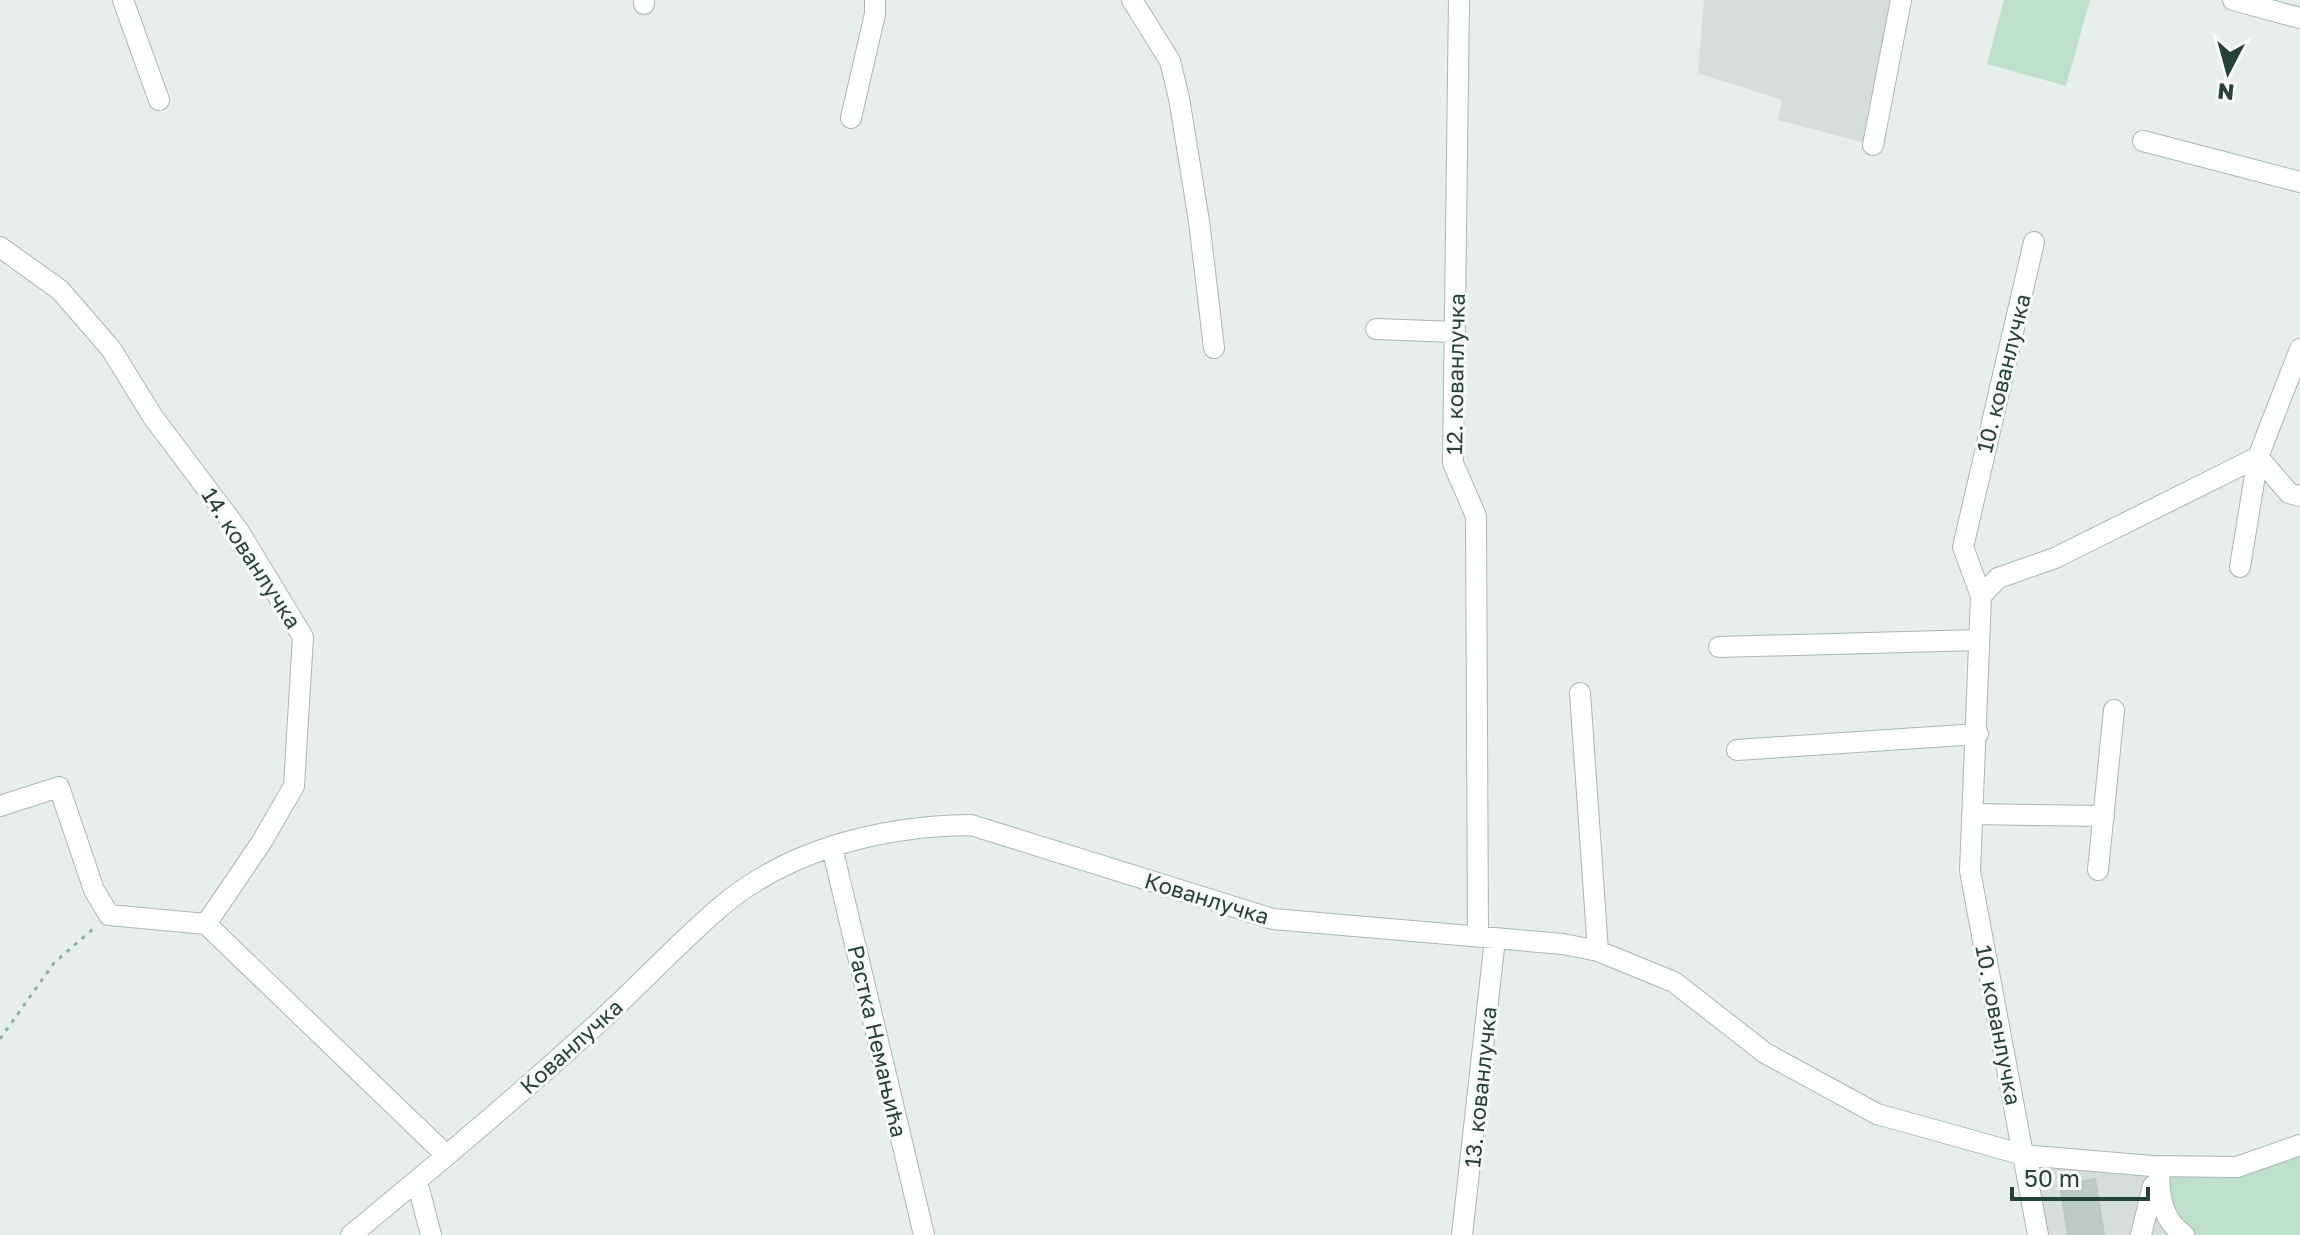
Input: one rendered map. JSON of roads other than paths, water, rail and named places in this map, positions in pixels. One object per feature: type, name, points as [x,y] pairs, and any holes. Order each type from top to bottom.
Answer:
[{"type":"street","points":[[123,0],[159,100]]},
{"type":"street","points":[[851,118],[875,0]]},
{"type":"street","points":[[1132,0],[1170,61],[1199,221],[1214,348]]},
{"type":"street","name":"12. кованлучка","points":[[1459,0],[1453,463],[1476,516],[1487,938]]},
{"type":"street","points":[[1873,145],[1901,0]]},
{"type":"street","points":[[2233,0],[2300,18]]},
{"type":"street","points":[[2143,141],[2300,182]]},
{"type":"street","name":"10. кованлучка","points":[[2034,242],[1963,547],[1981,596],[1978,734],[1970,871],[2038,1235]]},
{"type":"street","name":"14. кованлучка","points":[[0,247],[60,290],[111,349],[153,417],[238,530],[303,637],[294,786],[261,843],[206,924]]},
{"type":"street","points":[[1376,329],[1455,332]]},
{"type":"street","points":[[2240,567],[2258,457],[2294,390],[2300,349]]},
{"type":"street","points":[[1981,596],[1998,578],[2055,558],[2258,457]]},
{"type":"street","points":[[2258,457],[2289,493],[2300,496]]},
{"type":"street","points":[[1719,647],[1978,640]]},
{"type":"street","points":[[1580,693],[1598,951]]},
{"type":"street","points":[[2098,870],[2114,710]]},
{"type":"street","points":[[1737,750],[1978,734]]},
{"type":"street","points":[[0,806],[59,787],[94,890],[109,915],[206,924],[446,1155]]},
{"type":"street","points":[[1972,814],[2104,816]]},
{"type":"street","name":"Кованлучка","points":[[351,1235],[586,1035],[720,907],[776,871],[877,831],[971,825],[1273,919],[1598,951],[1674,982],[1765,1053],[1877,1114],[2024,1155],[2156,1166],[2237,1167],[2300,1145]]},
{"type":"street","name":"Растка Немањића","points":[[832,847],[924,1235]]},
{"type":"street","name":"13. кованлучка","points":[[1462,1235],[1487,938]]},
{"type":"street","points":[[2156,1166],[2159,1235]]},
{"type":"street","points":[[417,1181],[431,1235]]},
{"type":"street","points":[[2141,1235],[2156,1205]]},
{"type":"street","points":[[2156,1205],[2184,1235]]}]
